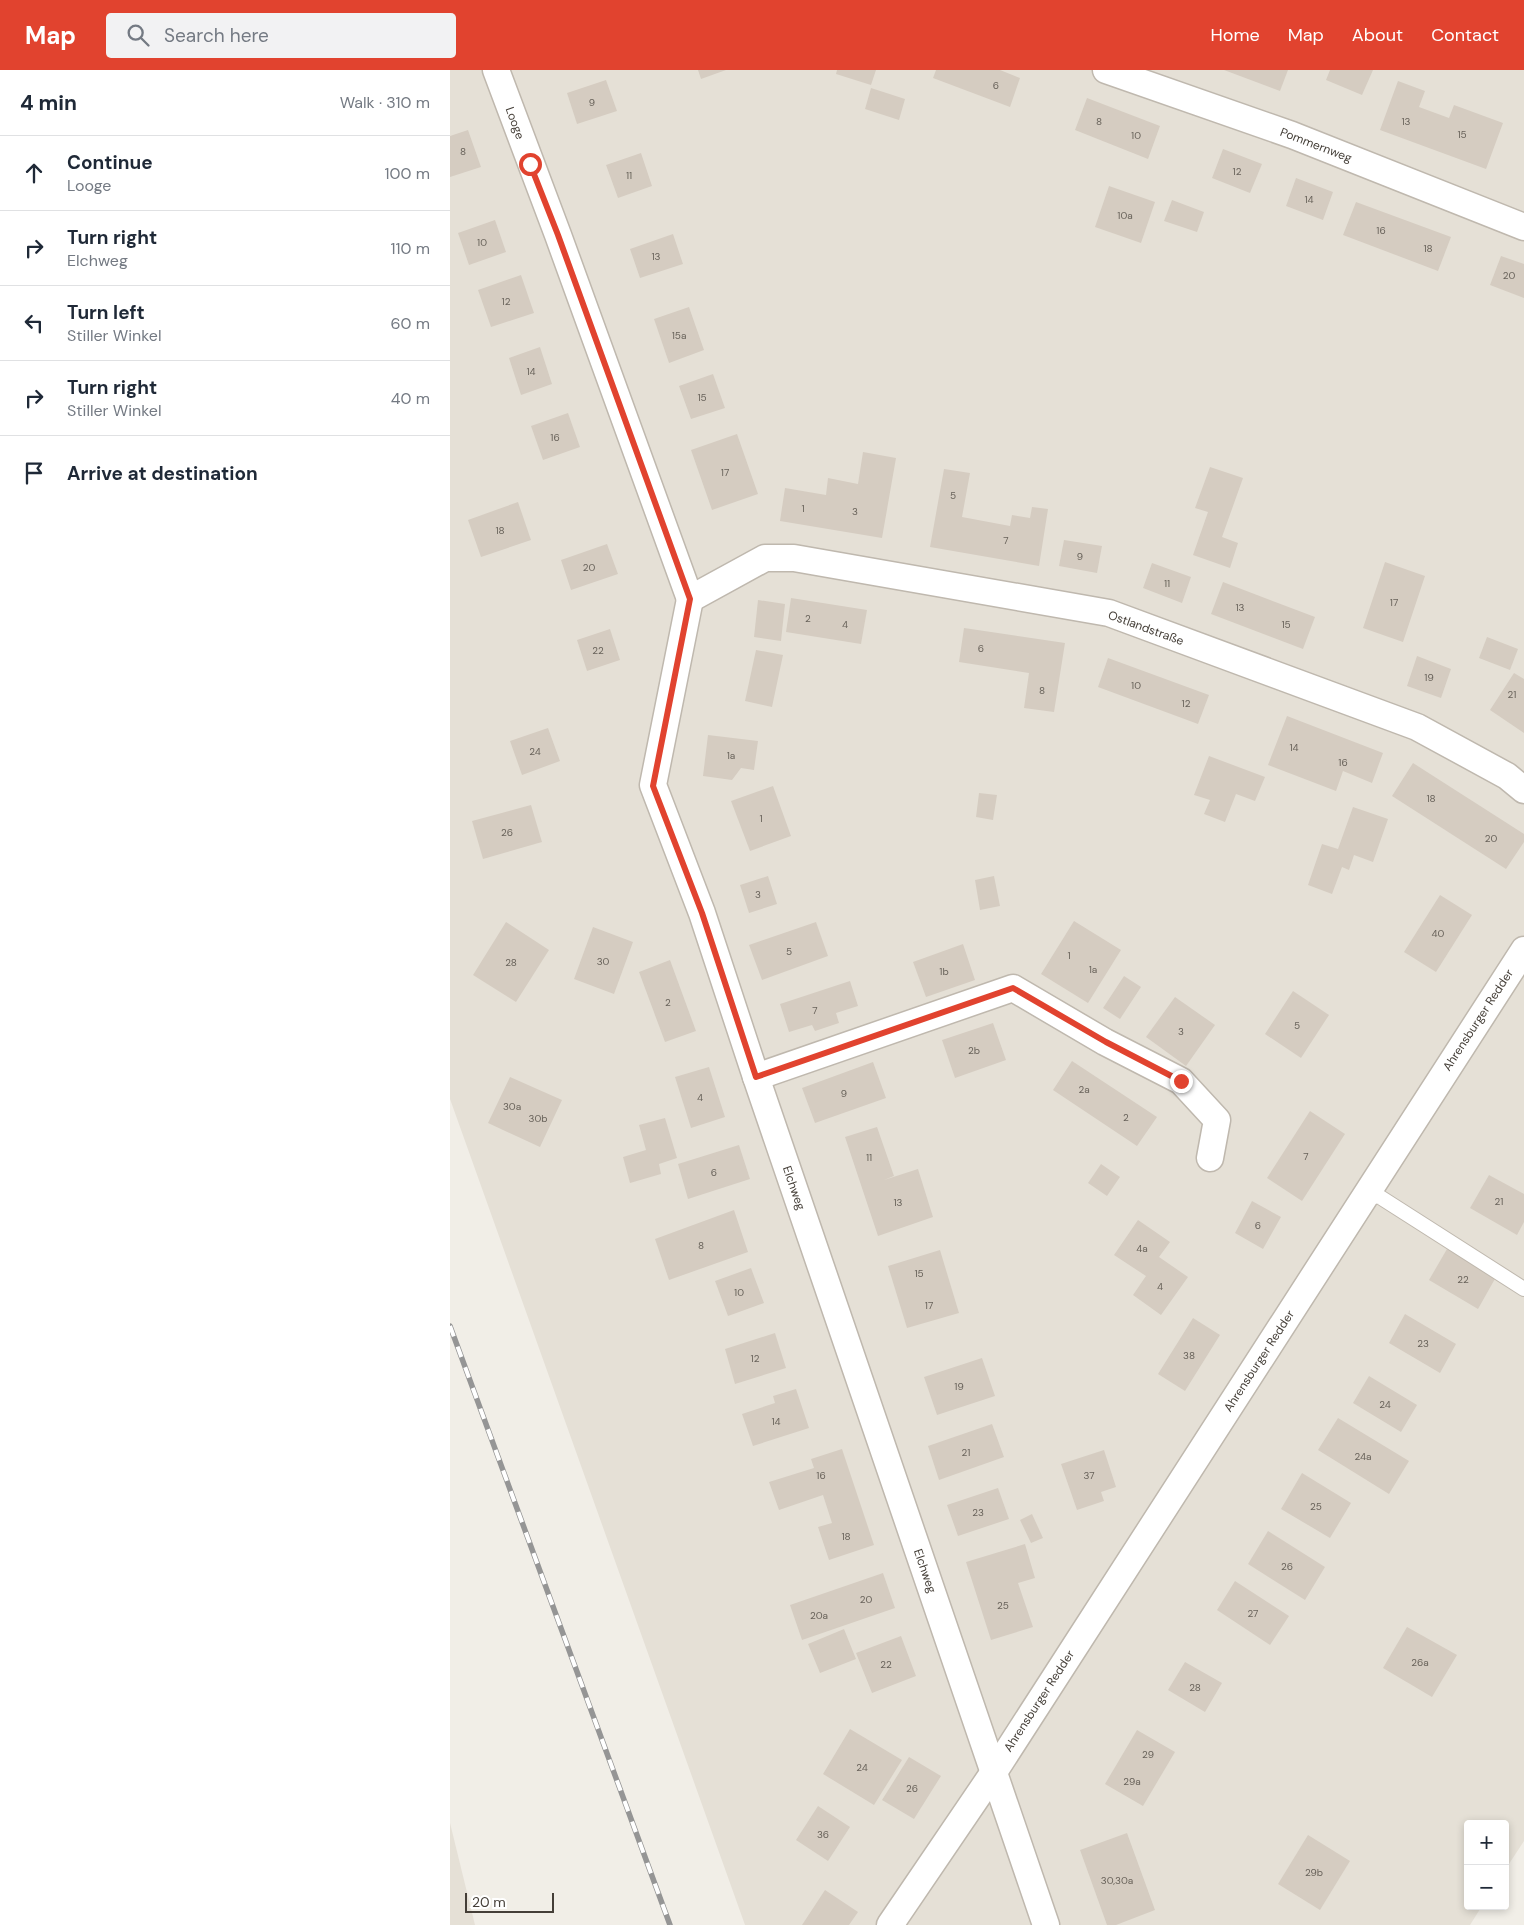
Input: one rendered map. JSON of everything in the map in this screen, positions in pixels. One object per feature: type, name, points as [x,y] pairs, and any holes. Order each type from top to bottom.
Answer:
[{"type":"street","name":"Looge","points":[[496,70],[690,599]]},
{"type":"street","name":"Pommernweg","points":[[1106,70],[1292,135],[1524,227]]},
{"type":"street","name":"Ostlandstraße","points":[[690,599],[765,558],[794,558],[1109,613],[1418,727],[1507,776],[1524,790]]},
{"type":"street","name":"Elchweg","points":[[690,599],[653,786],[702,913],[756,1077],[994,1772]]},
{"type":"street","name":"Ahrensburger Redder","points":[[890,1925],[994,1772],[1524,950]]},
{"type":"street","points":[[756,1077],[1013,988],[1106,1042],[1181,1081],[1217,1120],[1210,1158]]},
{"type":"street","points":[[994,1772],[1046,1925]]},
{"type":"lane","points":[[1366,1195],[1380,1197],[1524,1289]]},
{"type":"shaded area","points":[[450,70],[1524,70],[1524,1841],[1509,1864],[1509,1820],[1464,1820],[1464,1910],[1479,1910],[1470,1925],[745,1925],[450,1099]]},
{"type":"shaded area","points":[[450,1823],[475,1925],[450,1925]]},
{"type":"building","points":[[698,70],[726,70],[701,79]]},
{"type":"building","points":[[837,70],[876,70],[871,85],[836,74]]},
{"type":"building","points":[[936,70],[1000,70],[1020,78],[1010,107],[933,78]]},
{"type":"building","points":[[1224,70],[1288,70],[1280,91]]},
{"type":"building","points":[[1330,70],[1373,70],[1362,95],[1326,80]]},
{"type":"building","points":[[606,80],[617,111],[577,124],[567,93]]},
{"type":"building","points":[[1398,81],[1425,91],[1419,107],[1449,118],[1454,105],[1503,123],[1486,169],[1380,130]]},
{"type":"building","points":[[871,88],[905,99],[899,120],[865,109]]},
{"type":"building","points":[[1087,98],[1160,126],[1148,159],[1075,130]]},
{"type":"building","points":[[468,130],[481,167],[450,177],[450,136]]},
{"type":"building","points":[[1223,149],[1262,164],[1250,193],[1212,178]]},
{"type":"building","points":[[641,153],[652,186],[618,198],[606,165]]},
{"type":"building","points":[[1296,178],[1333,192],[1323,220],[1286,206]]},
{"type":"building","points":[[1109,186],[1155,202],[1141,243],[1095,227]]},
{"type":"building","points":[[1172,200],[1204,212],[1197,232],[1164,221]]},
{"type":"building","points":[[1356,202],[1451,237],[1438,271],[1343,235]]},
{"type":"building","points":[[495,220],[506,252],[469,265],[458,233]]},
{"type":"building","points":[[673,234],[683,264],[640,278],[630,249]]},
{"type":"building","points":[[1501,256],[1524,264],[1524,298],[1490,285]]},
{"type":"building","points":[[521,275],[534,313],[491,327],[478,290]]},
{"type":"building","points":[[689,307],[704,350],[669,363],[654,319]]},
{"type":"building","points":[[540,347],[552,384],[521,395],[509,358]]},
{"type":"building","points":[[713,374],[725,408],[691,419],[679,386]]},
{"type":"building","points":[[568,413],[580,447],[543,460],[531,426]]},
{"type":"building","points":[[737,434],[758,494],[712,510],[691,450]]},
{"type":"building","points":[[863,452],[896,458],[882,538],[780,521],[785,488],[826,495],[828,478],[858,484]]},
{"type":"building","points":[[1210,467],[1243,478],[1222,537],[1238,543],[1230,568],[1193,555],[1208,512],[1195,508]]},
{"type":"building","points":[[944,469],[970,473],[962,517],[1010,526],[1012,515],[1030,518],[1032,507],[1048,509],[1039,566],[930,547]]},
{"type":"building","points":[[518,502],[531,540],[481,557],[468,520]]},
{"type":"building","points":[[1064,540],[1102,546],[1097,573],[1059,566]]},
{"type":"building","points":[[607,544],[618,574],[571,590],[561,560]]},
{"type":"building","points":[[1385,562],[1425,576],[1403,642],[1363,628]]},
{"type":"building","points":[[1152,563],[1191,577],[1182,603],[1143,588]]},
{"type":"building","points":[[1223,582],[1315,617],[1303,649],[1211,614]]},
{"type":"building","points":[[791,598],[867,610],[861,644],[786,632]]},
{"type":"building","points":[[758,600],[785,604],[781,641],[754,637]]},
{"type":"building","points":[[964,628],[1065,643],[1054,712],[1024,708],[1029,673],[959,662]]},
{"type":"building","points":[[610,629],[620,660],[587,671],[577,640]]},
{"type":"building","points":[[1487,637],[1518,649],[1510,670],[1479,658]]},
{"type":"building","points":[[756,650],[783,655],[772,707],[745,701]]},
{"type":"building","points":[[1417,656],[1451,669],[1441,698],[1407,686]]},
{"type":"building","points":[[1108,658],[1209,695],[1198,724],[1098,687]]},
{"type":"building","points":[[1514,673],[1524,679],[1524,733],[1490,710]]},
{"type":"building","points":[[1287,716],[1383,753],[1372,783],[1343,771],[1336,791],[1268,765]]},
{"type":"building","points":[[548,728],[560,761],[522,775],[510,741]]},
{"type":"building","points":[[708,735],[758,741],[754,770],[741,768],[732,780],[703,776]]},
{"type":"building","points":[[1209,756],[1265,777],[1255,801],[1236,794],[1225,822],[1204,814],[1210,800],[1194,795]]},
{"type":"building","points":[[1413,763],[1524,834],[1524,842],[1506,869],[1392,796]]},
{"type":"building","points":[[773,786],[791,836],[750,851],[731,801]]},
{"type":"building","points":[[979,793],[997,795],[993,820],[976,817]]},
{"type":"building","points":[[531,805],[542,842],[483,859],[472,821]]},
{"type":"building","points":[[1353,807],[1388,819],[1373,862],[1354,855],[1349,870],[1342,867],[1332,894],[1308,885],[1322,844],[1338,849]]},
{"type":"building","points":[[768,876],[777,904],[749,913],[740,885]]},
{"type":"building","points":[[994,876],[1000,906],[980,910],[975,880]]},
{"type":"building","points":[[1440,895],[1472,915],[1436,972],[1404,952]]},
{"type":"building","points":[[1074,921],[1121,950],[1088,1003],[1041,974]]},
{"type":"building","points":[[506,922],[549,950],[516,1002],[473,975]]},
{"type":"building","points":[[816,922],[828,956],[762,980],[749,945]]},
{"type":"building","points":[[593,927],[633,942],[614,994],[574,979]]},
{"type":"building","points":[[963,944],[975,980],[926,997],[913,962]]},
{"type":"building","points":[[670,960],[696,1031],[665,1042],[639,972]]},
{"type":"building","points":[[1124,976],[1141,987],[1120,1019],[1103,1008]]},
{"type":"building","points":[[850,981],[858,1006],[836,1013],[839,1023],[815,1031],[812,1025],[789,1032],[780,1004]]},
{"type":"building","points":[[1293,991],[1329,1015],[1301,1058],[1265,1034]]},
{"type":"building","points":[[1175,997],[1215,1025],[1186,1066],[1146,1037]]},
{"type":"building","points":[[993,1023],[1006,1060],[955,1078],[942,1040]]},
{"type":"building","points":[[1072,1061],[1157,1117],[1137,1146],[1053,1090]]},
{"type":"building","points":[[873,1062],[886,1098],[815,1123],[802,1088]]},
{"type":"building","points":[[709,1067],[725,1117],[691,1128],[675,1077]]},
{"type":"building","points":[[510,1077],[562,1100],[540,1147],[488,1123]]},
{"type":"building","points":[[1310,1111],[1345,1134],[1302,1201],[1267,1178]]},
{"type":"building","points":[[665,1118],[677,1158],[659,1164],[661,1174],[630,1183],[623,1157],[646,1150],[639,1125]]},
{"type":"building","points":[[877,1127],[894,1176],[884,1180],[918,1169],[933,1217],[878,1236],[845,1137]]},
{"type":"building","points":[[739,1145],[750,1179],[688,1199],[678,1164]]},
{"type":"building","points":[[1101,1164],[1120,1177],[1107,1196],[1088,1183]]},
{"type":"building","points":[[1489,1175],[1524,1194],[1524,1222],[1517,1235],[1470,1208]]},
{"type":"building","points":[[1252,1201],[1281,1217],[1263,1249],[1235,1233]]},
{"type":"building","points":[[734,1210],[748,1252],[669,1280],[655,1239]]},
{"type":"building","points":[[1138,1220],[1170,1242],[1159,1257],[1188,1277],[1161,1315],[1133,1295],[1146,1276],[1114,1255]]},
{"type":"building","points":[[1447,1249],[1496,1277],[1478,1309],[1429,1280]]},
{"type":"building","points":[[940,1250],[959,1313],[907,1328],[888,1266]]},
{"type":"building","points":[[751,1268],[764,1303],[728,1316],[715,1281]]},
{"type":"building","points":[[1405,1314],[1456,1344],[1440,1373],[1389,1343]]},
{"type":"building","points":[[1193,1318],[1220,1335],[1185,1391],[1158,1374]]},
{"type":"building","points":[[775,1333],[786,1368],[735,1384],[725,1349]]},
{"type":"building","points":[[982,1358],[995,1396],[937,1415],[924,1377]]},
{"type":"building","points":[[1369,1376],[1417,1405],[1401,1432],[1353,1403]]},
{"type":"building","points":[[796,1389],[809,1428],[753,1446],[742,1414],[775,1403],[773,1396]]},
{"type":"building","points":[[1338,1418],[1409,1461],[1389,1494],[1318,1450]]},
{"type":"building","points":[[992,1424],[1004,1457],[939,1480],[928,1446]]},
{"type":"building","points":[[842,1449],[874,1545],[829,1560],[818,1527],[832,1523],[823,1495],[779,1510],[769,1482],[814,1468],[811,1459]]},
{"type":"building","points":[[1104,1450],[1116,1487],[1101,1492],[1104,1501],[1077,1510],[1061,1464]]},
{"type":"building","points":[[1302,1473],[1351,1503],[1330,1538],[1281,1509]]},
{"type":"building","points":[[998,1488],[1009,1519],[958,1536],[947,1505]]},
{"type":"building","points":[[1032,1514],[1043,1538],[1031,1543],[1020,1520]]},
{"type":"building","points":[[1268,1531],[1325,1567],[1305,1600],[1248,1564]]},
{"type":"building","points":[[1025,1544],[1035,1578],[1018,1583],[1033,1627],[991,1640],[966,1562]]},
{"type":"building","points":[[883,1573],[895,1608],[802,1640],[790,1605]]},
{"type":"building","points":[[1235,1581],[1289,1616],[1270,1645],[1217,1610]]},
{"type":"building","points":[[1407,1627],[1457,1655],[1432,1697],[1383,1668]]},
{"type":"building","points":[[844,1629],[856,1659],[820,1673],[808,1644]]},
{"type":"building","points":[[901,1636],[916,1676],[872,1693],[856,1653]]},
{"type":"building","points":[[1185,1662],[1222,1683],[1205,1712],[1168,1690]]},
{"type":"building","points":[[850,1729],[902,1760],[874,1805],[823,1774]]},
{"type":"building","points":[[1137,1730],[1175,1752],[1143,1806],[1105,1784]]},
{"type":"building","points":[[909,1757],[941,1776],[914,1819],[882,1800]]},
{"type":"building","points":[[818,1806],[850,1827],[828,1861],[796,1840]]},
{"type":"building","points":[[1127,1833],[1155,1910],[1116,1925],[1107,1925],[1080,1850]]},
{"type":"building","points":[[1308,1835],[1350,1861],[1320,1910],[1278,1884]]},
{"type":"building","points":[[825,1890],[858,1912],[849,1925],[802,1925]]},
{"type":"railway","points":[[450,1326],[670,1925]]},
{"type":"route","points":[[530,164],[558,235],[690,599],[653,786],[702,913],[756,1077],[1013,988],[1106,1042],[1181,1081]]}]
